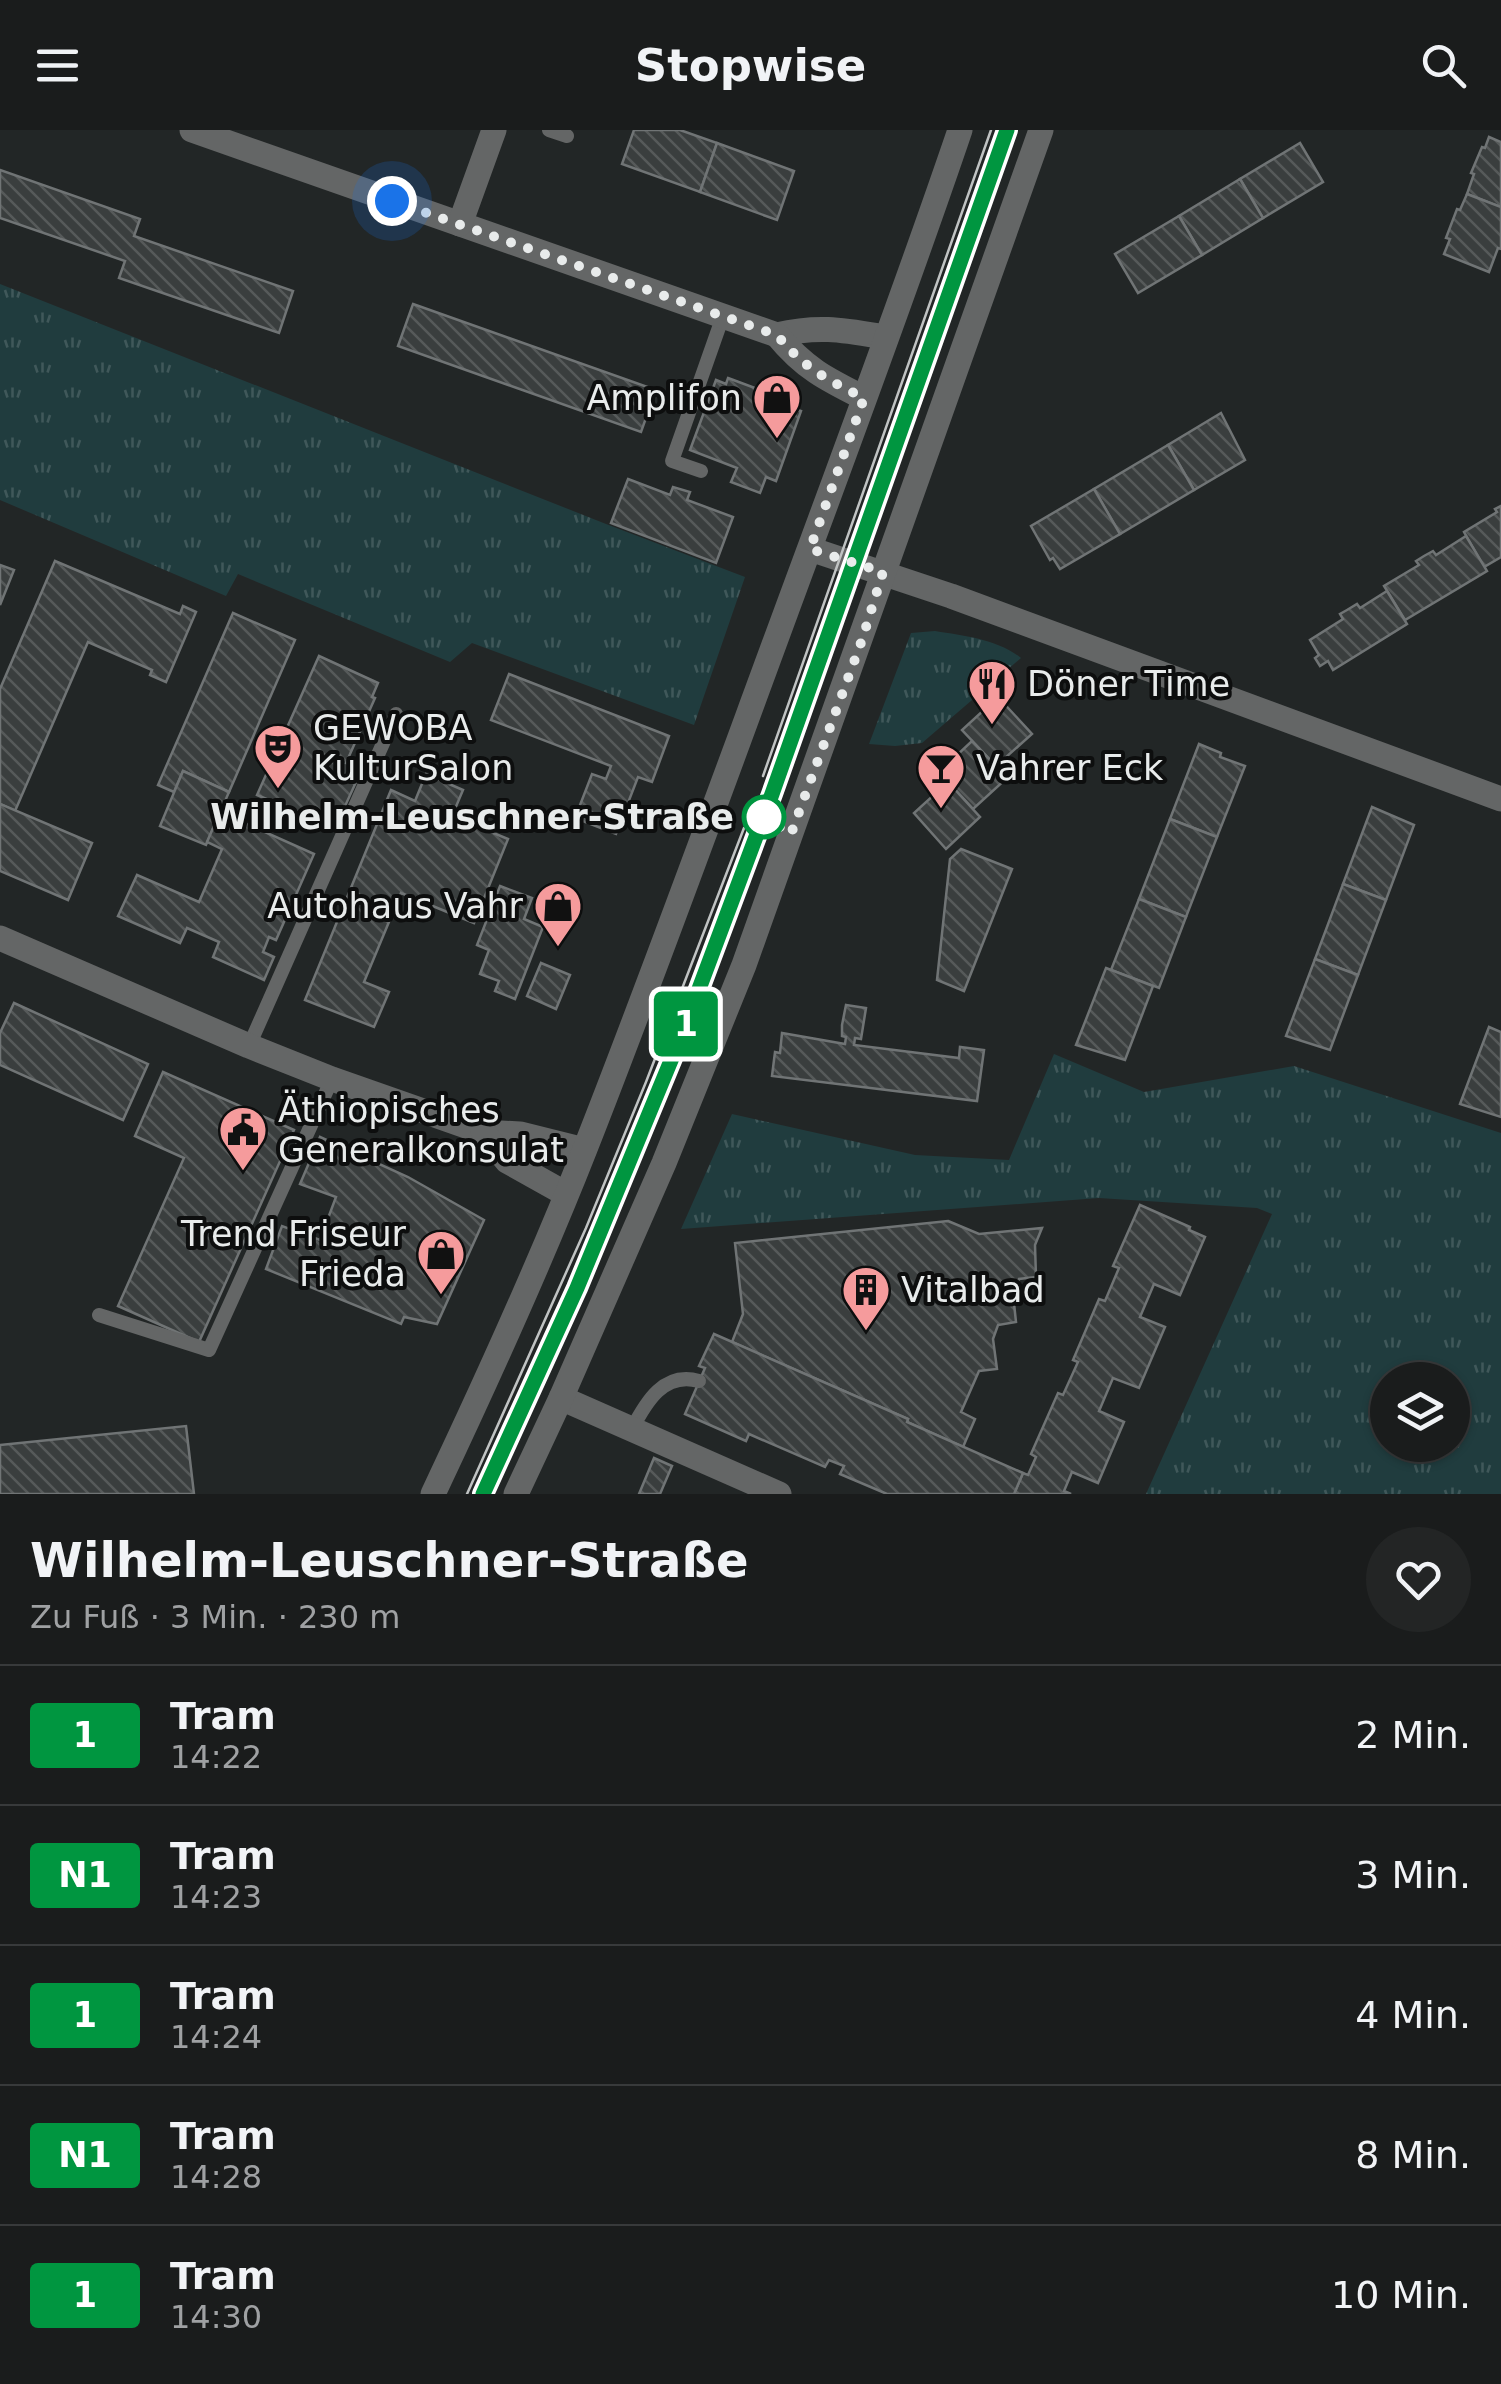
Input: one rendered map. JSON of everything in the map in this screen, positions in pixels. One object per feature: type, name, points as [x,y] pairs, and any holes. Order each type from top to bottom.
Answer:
[{"type":"street","points":[[192,130],[777,335],[795,358],[817,374],[864,398]]},
{"type":"street","points":[[460,224],[494,130]]},
{"type":"street","points":[[433,1494],[584,1150],[753,707],[960,130]]},
{"type":"street","points":[[516,1494],[664,1163],[744,965],[1041,130]]},
{"type":"street","points":[[777,335],[805,328],[833,328],[885,337]]},
{"type":"street","points":[[810,549],[883,572],[1501,799]]},
{"type":"street","points":[[0,938],[332,1079],[484,1132],[520,1134],[584,1150]]},
{"type":"street","points":[[484,1132],[507,1161],[566,1194]]},
{"type":"street","points":[[562,1398],[779,1494]]},
{"type":"lane","points":[[550,130],[567,136]]},
{"type":"lane","points":[[701,472],[672,461],[724,316]]},
{"type":"lane","points":[[249,1046],[396,714]]},
{"type":"lane","points":[[98,1315],[209,1350],[332,1079]]},
{"type":"lane","points":[[632,1430],[652,1395],[661,1388],[680,1379],[700,1382]]},
{"type":"green space","points":[[0,284],[745,577],[694,725],[472,643],[450,662],[238,574],[226,596],[0,500]]},
{"type":"green space","points":[[935,631],[991,642],[1021,658],[922,743],[869,744],[911,633]]},
{"type":"green space","points":[[1054,1054],[1144,1092],[1294,1066],[1501,1133],[1501,1494],[1146,1494],[1272,1214],[1257,1208],[1099,1198],[681,1229],[732,1114],[915,1155],[1009,1160]]},
{"type":"building","points":[[634,130],[680,130],[717,143],[700,192],[622,164]]},
{"type":"building","points":[[1489,137],[1501,142],[1501,207],[1467,194],[1474,174],[1471,173]]},
{"type":"building","points":[[717,143],[794,171],[777,220],[700,192]]},
{"type":"building","points":[[1300,143],[1323,182],[1263,218],[1240,179]]},
{"type":"building","points":[[0,170],[140,219],[134,236],[293,291],[279,333],[119,278],[125,261],[0,218]]},
{"type":"building","points":[[1240,179],[1263,218],[1202,255],[1179,216]]},
{"type":"building","points":[[1467,194],[1501,207],[1501,249],[1498,248],[1489,272],[1444,254],[1457,209],[1460,210]]},
{"type":"building","points":[[1179,216],[1202,255],[1138,293],[1115,254]]},
{"type":"building","points":[[413,304],[656,390],[641,432],[398,346]]},
{"type":"building","points":[[728,378],[779,397],[777,402],[801,411],[776,481],[766,477],[760,493],[731,482],[737,468],[690,450],[716,380],[726,384]]},
{"type":"building","points":[[1221,413],[1245,460],[1194,490],[1168,445]]},
{"type":"building","points":[[1168,445],[1194,490],[1120,534],[1094,489]]},
{"type":"building","points":[[628,479],[670,495],[673,487],[690,492],[687,500],[733,517],[716,563],[611,523]]},
{"type":"building","points":[[1094,489],[1120,534],[1060,569],[1053,558],[1050,560],[1031,526]]},
{"type":"building","points":[[1501,506],[1501,557],[1484,567],[1464,532]]},
{"type":"building","points":[[1466,536],[1487,571],[1405,620],[1384,586],[1419,565],[1416,561],[1424,556],[1433,551],[1436,555]]},
{"type":"building","points":[[55,561],[180,614],[183,606],[196,612],[166,682],[150,675],[152,670],[88,642],[15,811],[0,804],[0,689]]},
{"type":"building","points":[[0,565],[14,570],[0,605]]},
{"type":"building","points":[[1387,591],[1407,624],[1333,670],[1328,661],[1320,666],[1315,658],[1319,655],[1310,640],[1343,619],[1340,614],[1357,604],[1360,608]]},
{"type":"building","points":[[233,613],[295,640],[229,792],[183,771],[174,792],[158,785]]},
{"type":"building","points":[[319,656],[378,683],[346,763],[362,769],[335,828],[257,795]]},
{"type":"building","points":[[509,674],[669,736],[652,782],[638,777],[616,834],[575,818],[592,774],[606,779],[611,766],[491,720]]},
{"type":"building","points":[[998,697],[1032,734],[996,766],[962,730]]},
{"type":"building","points":[[972,741],[1007,778],[973,809],[939,772]]},
{"type":"building","points":[[1199,744],[1245,766],[1217,837],[1170,819]]},
{"type":"building","points":[[183,771],[229,792],[206,845],[160,826]]},
{"type":"building","points":[[426,774],[463,790],[452,816],[508,839],[474,923],[401,893],[364,982],[389,992],[374,1027],[305,1000],[391,790],[415,801]]},
{"type":"building","points":[[948,782],[980,817],[946,849],[914,813]]},
{"type":"building","points":[[0,804],[92,843],[68,900],[0,871]]},
{"type":"building","points":[[1372,807],[1414,825],[1386,900],[1343,884]]},
{"type":"building","points":[[220,812],[314,854],[276,940],[269,937],[263,952],[274,957],[264,980],[213,957],[219,942],[187,928],[180,943],[118,916],[137,875],[199,902],[222,849],[207,842]]},
{"type":"building","points":[[1170,819],[1217,837],[1186,917],[1139,899]]},
{"type":"building","points":[[961,849],[1012,869],[964,991],[937,980],[950,859]]},
{"type":"building","points":[[1343,884],[1386,900],[1358,975],[1315,959]]},
{"type":"building","points":[[500,886],[532,898],[524,919],[543,927],[515,999],[495,991],[499,981],[480,974],[489,950],[477,945]]},
{"type":"building","points":[[1139,899],[1186,917],[1159,988],[1111,970]]},
{"type":"building","points":[[1315,959],[1358,975],[1330,1050],[1286,1036]]},
{"type":"building","points":[[541,963],[570,975],[556,1009],[527,996]]},
{"type":"building","points":[[1106,968],[1153,986],[1125,1060],[1076,1045]]},
{"type":"building","points":[[14,1003],[148,1064],[123,1120],[0,1065],[0,1033]]},
{"type":"building","points":[[846,1005],[866,1008],[861,1039],[855,1038],[854,1045],[959,1058],[960,1047],[984,1050],[977,1101],[772,1076],[782,1033],[845,1044],[842,1025]]},
{"type":"building","points":[[1489,1027],[1501,1032],[1501,1117],[1460,1104]]},
{"type":"building","points":[[163,1072],[294,1130],[199,1342],[118,1306],[184,1158],[135,1136]]},
{"type":"building","points":[[320,1137],[408,1177],[484,1220],[437,1324],[404,1317],[401,1324],[266,1269],[282,1226],[320,1240],[336,1197],[300,1184]]},
{"type":"building","points":[[1140,1205],[1205,1237],[1180,1295],[1154,1284],[1140,1317],[1165,1327],[1139,1388],[1113,1378],[1099,1411],[1124,1422],[1098,1483],[1072,1472],[1064,1491],[1071,1494],[1014,1494],[1036,1457],[1031,1454],[1058,1393],[1063,1395],[1078,1362],[1073,1360],[1099,1299],[1105,1301],[1119,1268],[1113,1266]]},
{"type":"building","name":"Vitalbad","points":[[948,1221],[979,1234],[1042,1228],[1035,1245],[1036,1277],[1019,1279],[1013,1294],[1016,1322],[998,1325],[993,1339],[997,1369],[979,1371],[961,1412],[975,1419],[963,1447],[732,1342],[743,1314],[735,1243]]},
{"type":"building","points":[[714,1334],[1023,1473],[1014,1494],[887,1494],[840,1474],[844,1466],[829,1460],[825,1467],[749,1434],[746,1441],[685,1414],[705,1368],[699,1366]]},
{"type":"building","points":[[186,1426],[194,1494],[0,1494],[0,1445]]},
{"type":"building","points":[[654,1458],[672,1466],[660,1494],[639,1494]]},
{"type":"tram line","points":[[763,776],[991,130]]},
{"type":"tram line","points":[[482,1494],[603,1226],[715,948],[843,599],[1007,130]]},
{"type":"tram line","name":"1","points":[[483,1494],[577,1288],[684,1029],[772,794],[1007,130]]},
{"type":"tram line","points":[[467,1494],[586,1228],[744,828]]},
{"type":"place","name":"Amplifon","points":[[777,440]]},
{"type":"place","name":"Döner Time","points":[[992,726]]},
{"type":"place","name":"GEWOBA KulturSalon","points":[[278,790]]},
{"type":"place","name":"Vahrer Eck","points":[[941,810]]},
{"type":"place","name":"Wilhelm-Leuschner-Straße","points":[[764,817]]},
{"type":"place","name":"Autohaus Vahr","points":[[558,948]]},
{"type":"place","name":"Äthiopisches Generalkonsulat","points":[[243,1172]]},
{"type":"place","name":"Trend Friseur Frieda","points":[[441,1296]]},
{"type":"place","name":"Vitalbad","points":[[866,1332]]},
{"type":"route","points":[[392,201],[777,335],[795,358],[817,374],[864,398],[810,549],[883,572],[791,834],[764,817]]}]
